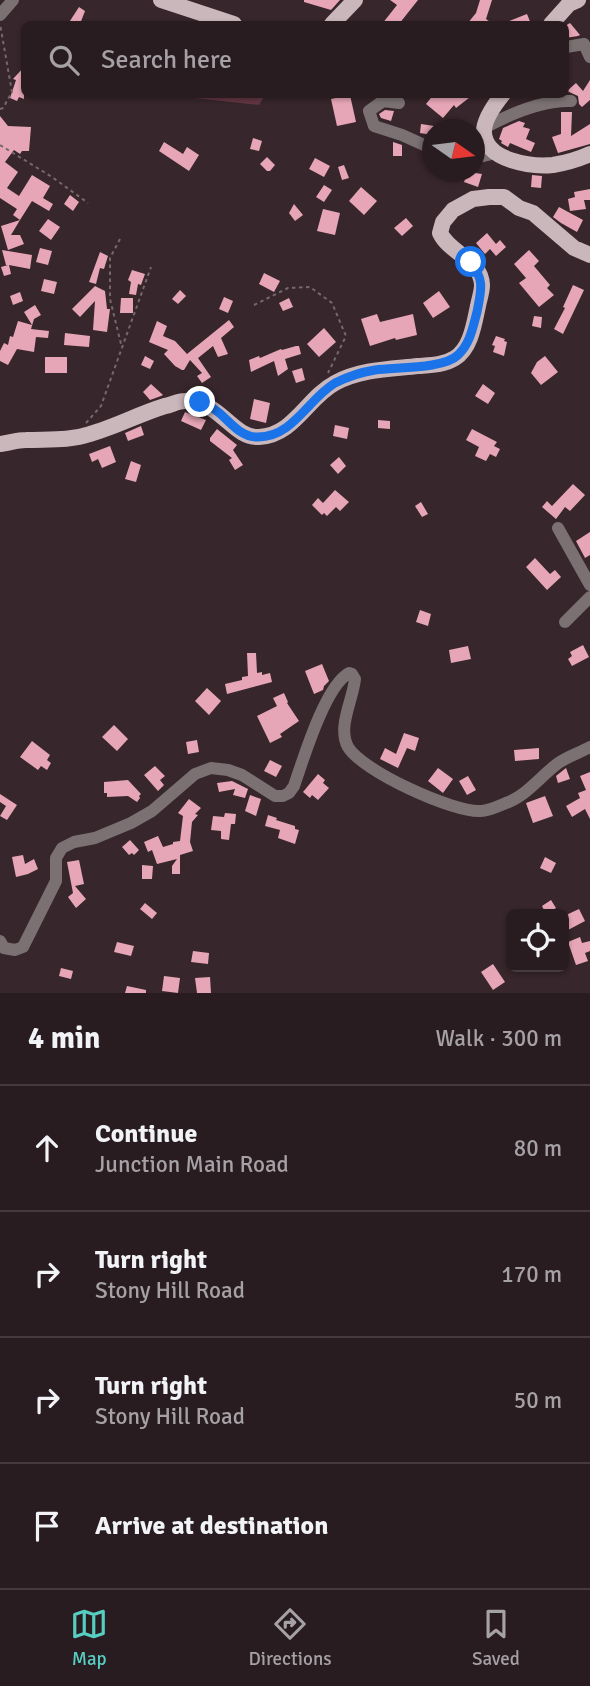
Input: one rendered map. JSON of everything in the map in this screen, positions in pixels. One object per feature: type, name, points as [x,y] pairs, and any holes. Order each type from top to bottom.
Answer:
[{"type":"main road","points":[[161,0],[225,21]]},
{"type":"main road","points":[[335,21],[355,0]]},
{"type":"main road","points":[[554,21],[569,4],[579,0]]},
{"type":"main road","points":[[485,126],[493,106],[500,98]]},
{"type":"main road","points":[[485,140],[496,153],[523,163],[552,165],[590,154]]},
{"type":"main road","points":[[0,444],[22,440],[72,439],[184,401],[200,402],[215,409],[243,433],[256,438],[272,435],[296,420],[317,396],[335,383],[354,375],[373,370],[444,363],[456,358],[472,332],[482,287],[479,274],[471,262],[443,240],[440,233],[443,222],[453,210],[473,199],[504,197],[519,208],[533,213],[574,248],[590,255]]},
{"type":"street","points":[[0,15],[13,0]]},
{"type":"street","points":[[569,46],[583,44],[590,57]]},
{"type":"street","points":[[399,103],[383,101],[369,111],[374,125],[422,144]]},
{"type":"street","points":[[485,127],[509,115],[561,101],[571,101]]},
{"type":"street","points":[[485,156],[496,153]]},
{"type":"street","points":[[558,528],[590,585]]},
{"type":"street","points":[[565,622],[590,597]]},
{"type":"street","points":[[0,941],[4,948],[15,950],[23,947],[56,881],[55,858],[62,848],[131,823],[152,811],[195,774],[211,768],[229,769],[275,796],[289,793],[294,786],[309,738],[326,702],[349,673],[355,679],[344,730],[348,746],[373,770],[418,793],[461,810],[482,811],[509,803],[558,762],[590,747]]},
{"type":"path","points":[[0,23],[12,92],[0,109]]},
{"type":"path","points":[[0,145],[88,203]]},
{"type":"path","points":[[120,239],[110,258],[110,299],[122,345]]},
{"type":"path","points":[[86,422],[101,406],[150,267]]},
{"type":"path","points":[[254,305],[288,288],[310,287],[332,303],[346,336],[329,372]]},
{"type":"shaded area","points":[[195,98],[263,98],[259,105]]},
{"type":"building","points":[[304,0],[340,0],[331,10]]},
{"type":"building","points":[[390,0],[418,0],[401,21],[384,21],[397,5]]},
{"type":"building","points":[[480,0],[492,0],[486,19],[489,21],[469,21],[476,13]]},
{"type":"building","points":[[79,7],[85,11],[81,21],[70,21]]},
{"type":"building","points":[[527,14],[530,21],[510,21]]},
{"type":"building","points":[[570,23],[580,35],[569,37]]},
{"type":"building","points":[[21,70],[21,98],[17,101],[10,98],[16,80],[13,79]]},
{"type":"building","points":[[590,80],[590,100],[582,107],[578,96],[569,92],[569,89],[576,83],[583,91]]},
{"type":"building","points":[[351,98],[356,122],[337,126],[331,99]]},
{"type":"building","points":[[431,98],[469,98],[456,108],[454,105],[443,118],[426,104]]},
{"type":"building","points":[[385,110],[394,111],[391,121],[381,118],[379,114]]},
{"type":"building","points":[[561,112],[572,112],[571,136],[590,124],[590,144],[558,153],[552,137],[561,134]]},
{"type":"building","points":[[0,116],[8,126],[31,127],[29,151],[22,151],[20,154],[14,150],[5,162],[18,172],[7,188],[19,196],[32,175],[50,186],[43,198],[53,204],[49,211],[32,201],[20,220],[13,215],[17,209],[0,198]]},
{"type":"building","points":[[519,121],[525,123],[523,127],[530,129],[526,139],[535,143],[531,152],[510,143],[508,147],[499,139],[503,128]]},
{"type":"building","points":[[253,138],[262,141],[259,151],[250,149]]},
{"type":"building","points":[[164,142],[183,154],[187,147],[199,155],[189,171],[159,151]]},
{"type":"building","points":[[393,142],[402,145],[402,156],[393,156]]},
{"type":"building","points":[[267,157],[275,165],[270,171],[260,164]]},
{"type":"building","points":[[315,158],[330,166],[324,177],[309,169]]},
{"type":"building","points":[[344,165],[349,178],[342,180],[338,167]]},
{"type":"building","points":[[532,175],[542,176],[541,188],[531,187]]},
{"type":"building","points":[[464,182],[480,182],[478,187]]},
{"type":"building","points":[[324,185],[332,190],[324,202],[316,197]]},
{"type":"building","points":[[361,187],[377,201],[364,215],[349,201]]},
{"type":"building","points":[[590,189],[590,200],[584,200],[586,209],[570,211],[568,199],[575,197],[574,192]]},
{"type":"building","points":[[70,195],[79,202],[73,211],[64,204]]},
{"type":"building","points":[[294,204],[303,215],[295,221],[289,213]]},
{"type":"building","points":[[559,207],[583,220],[577,232],[553,217]]},
{"type":"building","points":[[323,209],[340,213],[335,235],[317,231]]},
{"type":"building","points":[[406,218],[413,226],[402,236],[394,228]]},
{"type":"building","points":[[48,219],[60,227],[51,240],[39,231]]},
{"type":"building","points":[[20,220],[11,235],[20,235],[24,244],[8,250],[1,226]]},
{"type":"building","points":[[487,233],[496,244],[500,240],[506,247],[496,256],[490,249],[485,254],[476,243]]},
{"type":"building","points":[[40,248],[52,251],[48,265],[36,262]]},
{"type":"building","points":[[2,250],[32,255],[30,269],[9,265],[11,274],[4,276],[1,267],[8,265]]},
{"type":"building","points":[[529,250],[539,261],[534,266],[550,285],[547,288],[554,295],[539,307],[519,283],[526,278],[514,264]]},
{"type":"building","points":[[100,252],[108,256],[104,269],[100,268],[96,284],[89,282]]},
{"type":"building","points":[[132,270],[145,274],[141,285],[138,284],[136,295],[129,294],[131,282],[128,280]]},
{"type":"building","points":[[264,273],[280,281],[274,292],[259,284]]},
{"type":"building","points":[[44,279],[57,282],[54,294],[41,291]]},
{"type":"building","points":[[573,285],[584,290],[563,334],[554,329]]},
{"type":"building","points":[[95,286],[105,291],[107,309],[110,309],[107,332],[93,330],[95,301],[80,317],[72,309]]},
{"type":"building","points":[[180,290],[186,296],[178,304],[172,299]]},
{"type":"building","points":[[439,291],[450,307],[433,318],[423,303]]},
{"type":"building","points":[[20,292],[23,301],[13,305],[10,296]]},
{"type":"building","points":[[224,297],[233,301],[228,313],[219,309]]},
{"type":"building","points":[[121,298],[133,298],[133,313],[120,313]]},
{"type":"building","points":[[289,298],[293,307],[283,311],[279,303]]},
{"type":"building","points":[[35,305],[41,315],[34,319],[31,329],[49,331],[48,338],[36,337],[34,352],[17,349],[8,365],[0,361],[0,351],[4,343],[8,345],[10,336],[13,337],[18,321],[32,325],[24,312]]},
{"type":"building","points":[[377,314],[380,322],[413,314],[417,335],[370,346],[361,319]]},
{"type":"building","points":[[534,316],[542,317],[541,328],[532,326]]},
{"type":"building","points":[[229,320],[234,327],[221,338],[228,354],[218,357],[213,346],[198,358],[211,377],[202,383],[197,376],[202,373],[190,360],[182,370],[164,354],[168,350],[149,342],[157,321],[167,326],[163,336],[175,341],[187,354]]},
{"type":"building","points":[[324,328],[336,342],[319,357],[307,344]]},
{"type":"building","points":[[65,333],[90,336],[89,347],[64,345]]},
{"type":"building","points":[[496,336],[507,342],[504,356],[493,352],[495,346],[492,345]]},
{"type":"building","points":[[299,346],[301,354],[285,359],[288,369],[278,376],[274,361],[251,372],[249,360]]},
{"type":"building","points":[[145,356],[154,361],[150,369],[141,365]]},
{"type":"building","points":[[545,356],[558,372],[541,385],[531,373],[537,362]]},
{"type":"building","points":[[45,357],[67,357],[67,373],[45,373]]},
{"type":"building","points":[[302,368],[305,380],[296,383],[292,371]]},
{"type":"building","points":[[151,384],[163,395],[150,400],[143,392]]},
{"type":"building","points":[[483,384],[495,393],[488,404],[475,396]]},
{"type":"building","points":[[254,399],[270,403],[266,423],[250,419]]},
{"type":"building","points":[[185,412],[206,420],[201,430],[181,421]]},
{"type":"building","points":[[378,420],[390,421],[390,429],[378,428]]},
{"type":"building","points":[[335,425],[349,428],[347,439],[333,436]]},
{"type":"building","points":[[141,426],[144,435],[128,441],[125,433]]},
{"type":"building","points":[[217,429],[237,445],[233,450],[243,465],[235,470],[229,460],[232,458],[210,441]]},
{"type":"building","points":[[472,429],[497,442],[494,446],[500,449],[496,457],[490,454],[486,461],[475,456],[479,447],[466,440]]},
{"type":"building","points":[[110,446],[116,462],[102,468],[98,459],[92,462],[89,454]]},
{"type":"building","points":[[339,457],[346,466],[338,474],[330,465]]},
{"type":"building","points":[[131,461],[141,465],[136,482],[125,479]]},
{"type":"building","points":[[573,484],[585,495],[570,511],[565,507],[556,519],[542,507],[547,501],[552,506]]},
{"type":"building","points":[[335,490],[349,502],[340,511],[336,507],[327,516],[324,513],[322,515],[312,505],[318,498],[323,503]]},
{"type":"building","points":[[421,502],[428,514],[422,517],[415,506]]},
{"type":"building","points":[[590,532],[590,555],[585,558],[576,541]]},
{"type":"building","points":[[535,558],[550,574],[555,570],[561,577],[547,590],[526,567]]},
{"type":"building","points":[[420,610],[431,614],[428,626],[416,622]]},
{"type":"building","points":[[583,645],[589,657],[572,666],[568,659],[572,656],[570,652]]},
{"type":"building","points":[[468,646],[471,659],[451,663],[449,650]]},
{"type":"building","points":[[247,653],[256,653],[257,673],[270,673],[272,682],[227,694],[225,684],[248,676]]},
{"type":"building","points":[[322,664],[329,681],[323,690],[314,694],[305,671]]},
{"type":"building","points":[[207,688],[221,701],[209,715],[195,701]]},
{"type":"building","points":[[284,693],[299,721],[280,734],[282,737],[270,743],[257,716],[277,706],[273,698]]},
{"type":"building","points":[[114,725],[128,739],[117,751],[102,737]]},
{"type":"building","points":[[404,733],[419,738],[415,751],[407,748],[398,768],[380,759],[385,748],[396,754]]},
{"type":"building","points":[[197,740],[199,752],[188,754],[186,742]]},
{"type":"building","points":[[32,741],[50,755],[47,760],[51,763],[47,770],[41,766],[38,770],[20,757]]},
{"type":"building","points":[[539,748],[539,759],[515,761],[514,750]]},
{"type":"building","points":[[270,760],[282,766],[276,777],[264,771]]},
{"type":"building","points":[[155,766],[165,776],[160,780],[164,785],[158,791],[144,775]]},
{"type":"building","points":[[438,768],[453,779],[443,793],[428,781]]},
{"type":"building","points":[[566,768],[570,779],[558,783],[556,776]]},
{"type":"building","points":[[590,772],[590,819],[585,809],[572,817],[566,806],[580,798],[578,793],[586,790],[580,776]]},
{"type":"building","points":[[318,774],[329,788],[318,800],[303,792]]},
{"type":"building","points":[[468,776],[476,790],[467,795],[459,781]]},
{"type":"building","points":[[128,780],[141,794],[137,802],[128,796],[107,797],[107,793],[104,793],[104,782]]},
{"type":"building","points":[[232,781],[248,789],[245,798],[233,795],[235,789],[219,792],[217,783]]},
{"type":"building","points":[[0,794],[17,805],[7,820],[0,816],[6,806],[0,802]]},
{"type":"building","points":[[250,795],[261,799],[256,816],[245,811]]},
{"type":"building","points":[[545,796],[553,816],[533,823],[526,803]]},
{"type":"building","points":[[189,799],[201,808],[192,822],[190,842],[193,851],[180,855],[180,874],[172,874],[172,866],[177,859],[157,864],[152,850],[148,852],[144,842],[158,836],[163,847],[180,841],[183,816],[178,813]]},
{"type":"building","points":[[225,813],[236,814],[235,824],[231,824],[229,840],[221,839],[221,831],[211,830],[213,816],[224,817]]},
{"type":"building","points":[[268,815],[299,830],[295,844],[278,838],[280,830],[265,826]]},
{"type":"building","points":[[130,840],[139,850],[134,855],[129,855],[122,847]]},
{"type":"building","points":[[23,855],[25,864],[34,859],[38,869],[16,877],[12,857]]},
{"type":"building","points":[[545,857],[556,863],[551,873],[540,868]]},
{"type":"building","points":[[79,860],[84,884],[75,886],[86,899],[76,908],[68,897],[73,893],[67,862]]},
{"type":"building","points":[[142,865],[153,866],[152,879],[142,879]]},
{"type":"building","points":[[551,900],[556,908],[544,909],[542,906]]},
{"type":"building","points":[[145,903],[157,913],[152,919],[140,909]]},
{"type":"building","points":[[579,909],[585,921],[569,929],[569,914]]},
{"type":"building","points":[[580,937],[582,943],[590,941],[590,951],[585,953],[588,961],[576,965],[569,942]]},
{"type":"building","points":[[117,942],[134,946],[131,956],[114,952]]},
{"type":"building","points":[[193,951],[209,953],[208,964],[191,962]]},
{"type":"building","points":[[493,964],[505,982],[493,990],[481,972]]},
{"type":"building","points":[[61,968],[73,971],[71,979],[59,976]]},
{"type":"building","points":[[164,976],[180,978],[178,993],[162,991]]},
{"type":"building","points":[[210,977],[211,993],[197,993],[195,978]]},
{"type":"building","points":[[127,986],[146,990],[146,993],[125,993]]},
{"type":"route","points":[[200,402],[215,409],[243,433],[256,438],[272,435],[286,428],[317,396],[335,383],[354,375],[373,370],[444,363],[456,358],[472,332],[482,287],[479,274],[471,262]]}]
